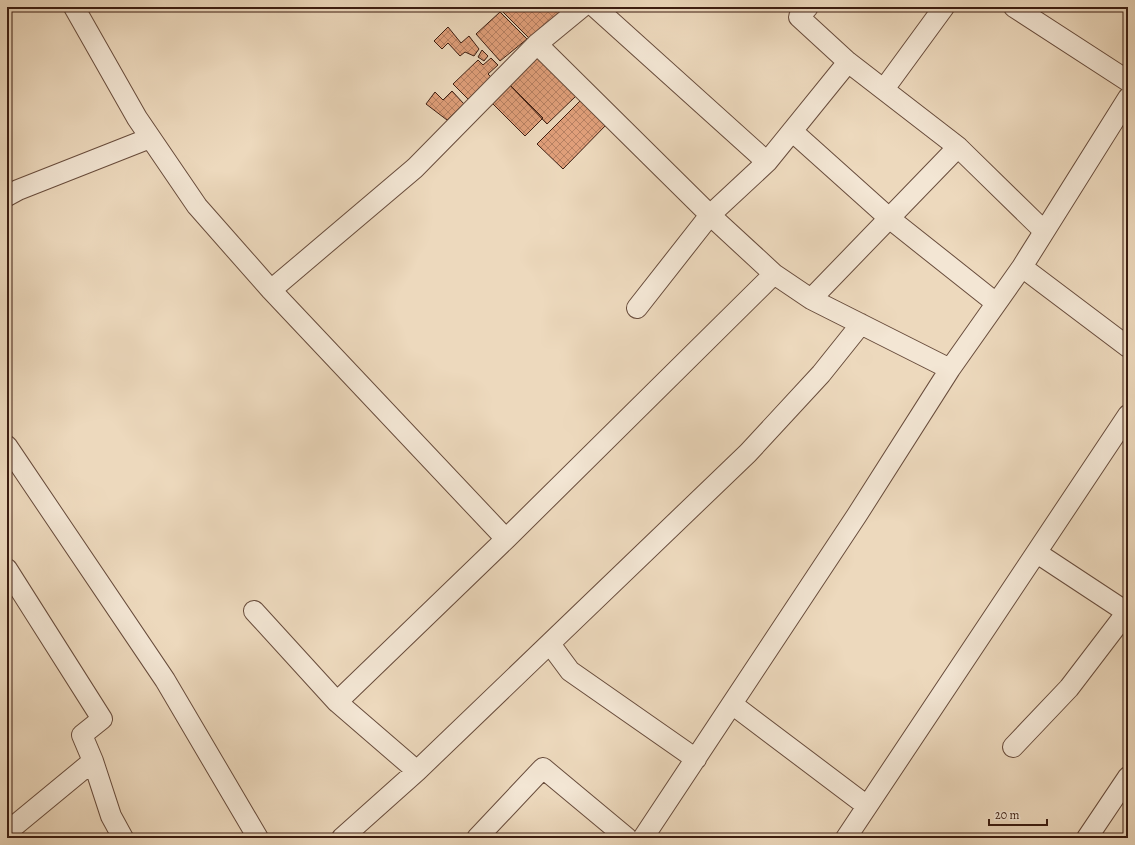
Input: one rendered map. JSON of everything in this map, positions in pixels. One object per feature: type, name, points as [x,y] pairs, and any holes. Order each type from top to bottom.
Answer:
[{"type":"street","points":[[74,7],[137,118],[197,206],[271,290],[506,539]]},
{"type":"street","points":[[271,290],[415,168],[537,44],[582,7]]},
{"type":"street","points":[[595,7],[767,162]]},
{"type":"street","points":[[808,7],[799,17],[848,62],[958,147],[1044,231]]},
{"type":"street","points":[[884,89],[944,7]]},
{"type":"street","points":[[1014,7],[1128,81]]},
{"type":"street","points":[[537,44],[710,215],[774,274],[811,299],[950,368]]},
{"type":"street","points":[[637,308],[710,215],[767,162],[848,62]]},
{"type":"street","points":[[643,838],[857,515],[950,368],[1022,267],[1128,98]]},
{"type":"street","points":[[792,131],[889,218],[996,303]]},
{"type":"street","points":[[7,196],[18,190],[150,138]]},
{"type":"street","points":[[811,299],[958,147]]},
{"type":"street","points":[[1022,267],[1128,347]]},
{"type":"street","points":[[337,702],[506,539],[774,274]]},
{"type":"street","points":[[342,838],[417,771],[748,453],[821,374],[860,324]]},
{"type":"street","points":[[846,838],[1128,415]]},
{"type":"street","points":[[7,446],[165,680],[258,838]]},
{"type":"street","points":[[1013,747],[1069,688],[1128,613],[1037,553]]},
{"type":"street","points":[[7,569],[102,719],[82,735],[93,761],[111,816],[123,838]]},
{"type":"street","points":[[254,611],[337,702],[417,771]]},
{"type":"street","points":[[550,644],[570,671],[696,759]]},
{"type":"street","points":[[732,704],[867,806]]},
{"type":"street","points":[[7,832],[93,761]]},
{"type":"street","points":[[477,838],[543,768],[627,838]]},
{"type":"street","points":[[1087,838],[1128,777]]},
{"type":"building","points":[[571,7],[533,42],[499,8]]},
{"type":"building","points":[[500,12],[527,39],[500,61],[476,34]]},
{"type":"building","points":[[448,27],[461,43],[469,36],[479,49],[474,56],[465,52],[460,56],[448,43],[442,49],[434,41]]},
{"type":"building","points":[[482,50],[488,56],[484,61],[478,57]]},
{"type":"building","points":[[534,53],[576,96],[547,124],[505,80]]},
{"type":"building","points":[[491,58],[498,65],[488,74],[491,77],[468,99],[453,84],[478,60],[483,65]]},
{"type":"building","points":[[505,80],[543,118],[525,136],[487,98]]},
{"type":"building","points":[[452,91],[464,104],[447,120],[426,104],[435,92],[443,100]]},
{"type":"building","points":[[583,98],[608,123],[563,169],[537,144]]}]
